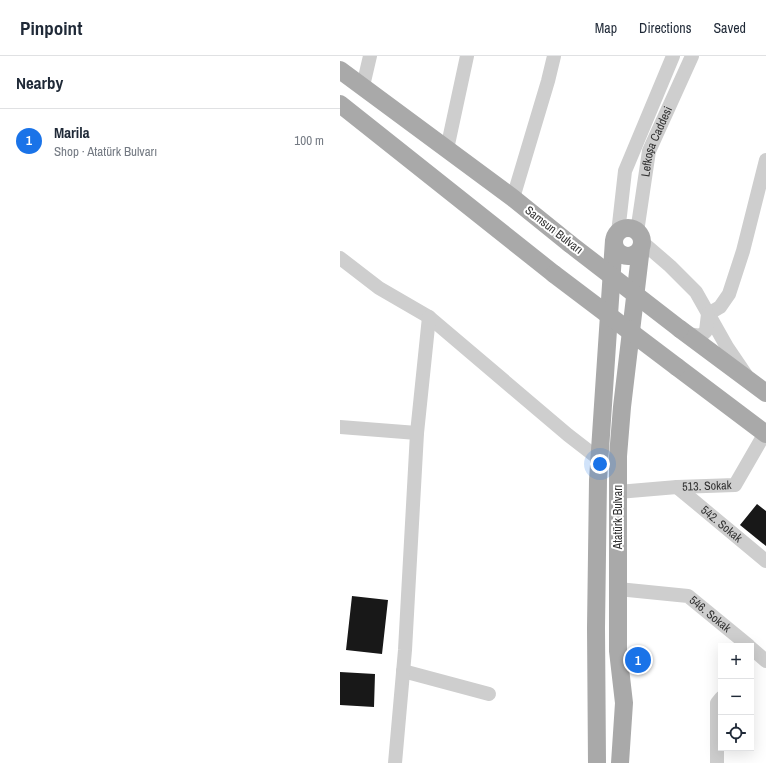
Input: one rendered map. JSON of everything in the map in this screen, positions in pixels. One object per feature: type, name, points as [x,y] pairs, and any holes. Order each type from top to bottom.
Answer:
[{"type":"main road","name":"Samsun Bulvarı","points":[[340,70],[513,198],[570,244],[766,393]]},
{"type":"main road","points":[[340,104],[554,274],[765,433]]},
{"type":"main road","points":[[597,763],[596,628],[599,459],[616,236],[626,228],[630,229],[640,240],[635,254],[631,256],[622,255],[616,249],[616,236]]},
{"type":"main road","name":"Atatürk Bulvarı","points":[[620,763],[624,703],[618,651],[618,456],[640,240]]},
{"type":"street","points":[[363,86],[370,56]]},
{"type":"street","points":[[447,148],[467,56]]},
{"type":"street","points":[[513,198],[554,56]]},
{"type":"street","points":[[616,236],[625,171],[673,56]]},
{"type":"street","name":"Lefkoşa Caddesi","points":[[640,240],[649,151],[692,56]]},
{"type":"street","points":[[708,314],[720,307],[729,294],[743,251],[766,160]]},
{"type":"street","points":[[640,240],[670,266],[696,292],[727,347],[750,380]]},
{"type":"street","points":[[340,258],[379,288],[429,317],[568,435],[599,459]]},
{"type":"street","points":[[683,331],[701,336],[706,331],[708,314]]},
{"type":"street","points":[[395,763],[403,671],[417,433],[429,317]]},
{"type":"street","points":[[340,427],[417,433]]},
{"type":"street","name":"513. Sokak","points":[[618,492],[676,487],[735,485],[765,433]]},
{"type":"street","name":"542. Sokak","points":[[676,487],[766,561]]},
{"type":"street","name":"546. Sokak","points":[[618,589],[688,596],[755,654]]},
{"type":"street","points":[[403,671],[490,694]]},
{"type":"street","points":[[717,763],[718,702]]},
{"type":"building","points":[[757,504],[766,511],[766,546],[740,525]]},
{"type":"building","points":[[352,596],[388,600],[382,654],[346,650]]},
{"type":"building","points":[[340,672],[375,674],[374,707],[340,705]]},
{"type":"place","name":"Marila","points":[[638,660]]}]
